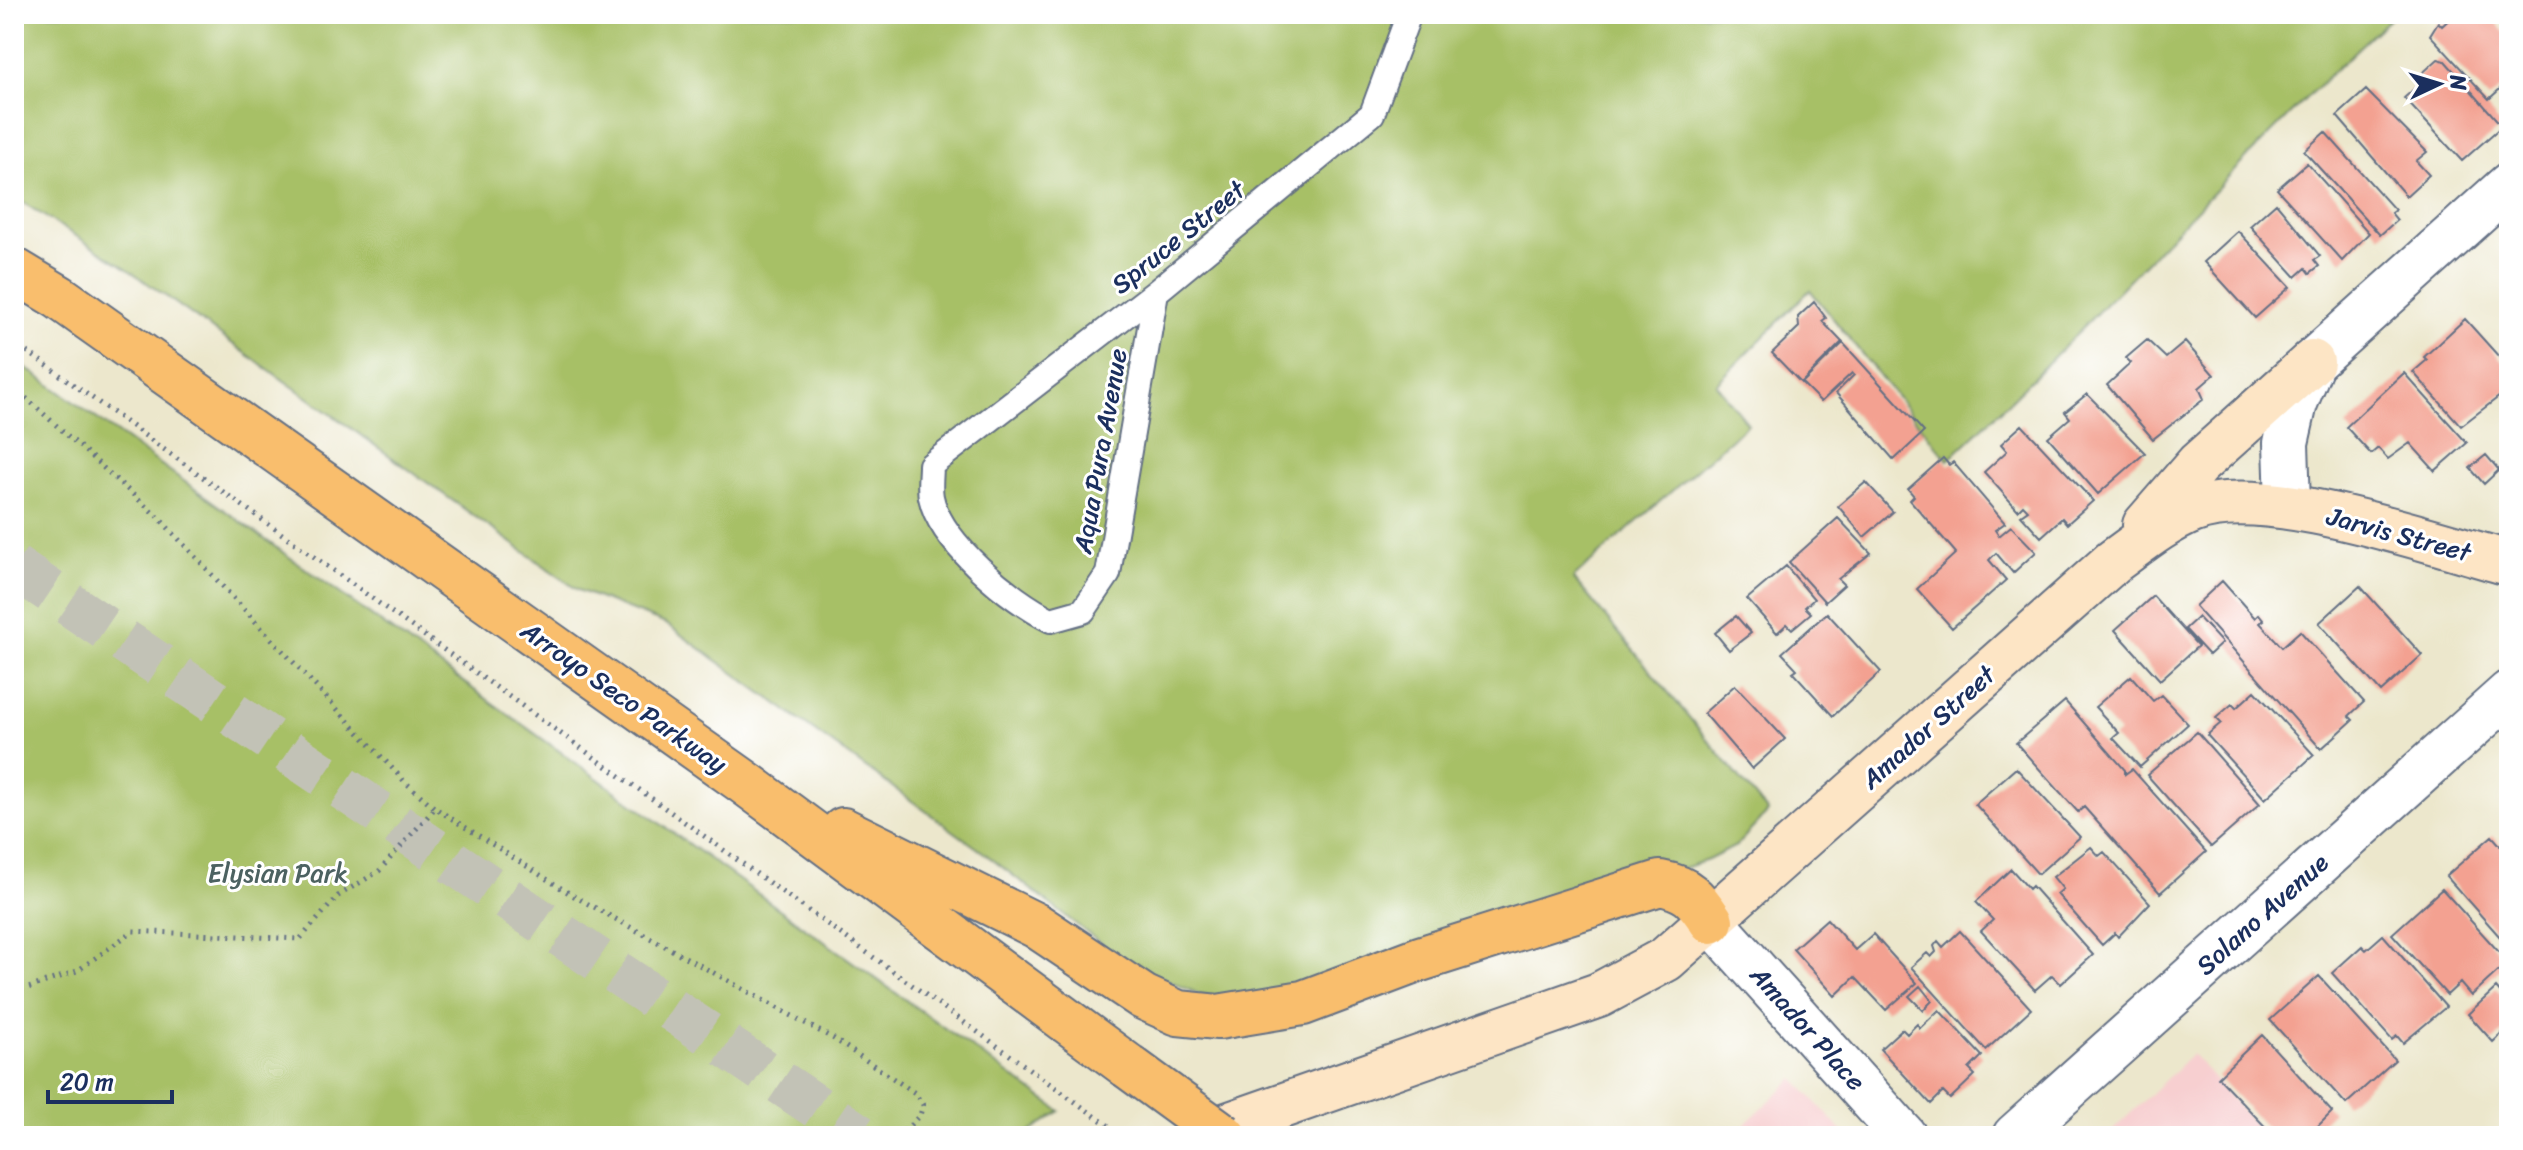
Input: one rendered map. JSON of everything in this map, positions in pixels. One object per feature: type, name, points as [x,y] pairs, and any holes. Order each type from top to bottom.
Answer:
[{"type":"highway","name":"Arroyo Seco Parkway","points":[[14,270],[59,297],[744,782],[1224,1136]]},
{"type":"highway","points":[[744,782],[1037,926],[1110,978],[1178,1013],[1218,1017],[1303,1003],[1420,959],[1660,883],[1680,886],[1694,895],[1711,921]]},
{"type":"main road","points":[[2114,561],[2198,464],[2312,362]]},
{"type":"main road","name":"Amador Street","points":[[1196,1136],[1599,995],[1666,959],[2114,561],[2161,527],[2194,510],[2228,502],[2288,505]]},
{"type":"main road","name":"Jarvis Street","points":[[2288,505],[2509,563]]},
{"type":"street","points":[[2288,505],[2286,443],[2295,403],[2312,362],[2509,185]]},
{"type":"street","name":"Solano Avenue","points":[[2015,1136],[2509,693]]},
{"type":"street","name":"Amador Place","points":[[1711,921],[1904,1136]]},
{"type":"lane","name":"Spruce Street","points":[[931,465],[1156,292],[1372,114],[1409,14]]},
{"type":"lane","name":"Aqua Pura Avenue","points":[[931,465],[931,497],[950,538],[1026,608],[1051,620],[1083,611],[1108,574],[1156,292]]},
{"type":"path","points":[[14,342],[1123,1136]]},
{"type":"path","points":[[14,387],[160,519],[405,782],[435,808],[572,895],[834,1039],[915,1093],[923,1105],[920,1115],[899,1136]]},
{"type":"path","points":[[14,993],[77,971],[133,931],[300,939],[338,896],[379,871],[435,808]]},
{"type":"shaded area","points":[[2192,1054],[2265,1136],[2107,1136]]},
{"type":"shaded area","points":[[1794,1078],[1847,1136],[1732,1136]]},
{"type":"green space","points":[[14,14],[2395,14],[2281,123],[2061,350],[1948,460],[1810,290],[1716,384],[1748,424],[1573,578],[1768,812],[1736,846],[1708,860],[1306,992],[1203,996],[1121,959],[984,853],[666,624],[578,590],[122,265],[14,197]]},
{"type":"green space","name":"Elysian Park","points":[[14,359],[1060,1111],[1025,1136],[14,1136]]},
{"type":"building","points":[[2455,14],[2488,14],[2509,37],[2509,99],[2500,89],[2489,99],[2430,35],[2438,22],[2442,26]]},
{"type":"building","points":[[2438,59],[2445,61],[2502,126],[2462,161],[2404,98],[2422,82],[2418,77]]},
{"type":"building","points":[[2366,90],[2427,152],[2416,161],[2429,175],[2406,196],[2337,116]]},
{"type":"building","points":[[2325,132],[2395,210],[2391,213],[2397,220],[2380,235],[2304,151]]},
{"type":"building","points":[[2307,163],[2369,233],[2342,261],[2277,189]]},
{"type":"building","points":[[2276,203],[2320,256],[2314,260],[2319,266],[2310,273],[2306,268],[2296,277],[2250,226]]},
{"type":"building","points":[[2238,231],[2290,287],[2255,318],[2204,262]]},
{"type":"building","points":[[1814,302],[1826,318],[1822,321],[1842,342],[1801,383],[1772,353],[1799,327],[1798,317]]},
{"type":"building","points":[[2465,319],[2509,368],[2509,389],[2461,426],[2413,372],[2427,360],[2424,357]]},
{"type":"building","points":[[2147,340],[2166,358],[2185,342],[2214,375],[2199,388],[2204,399],[2153,439],[2107,385],[2131,363],[2126,358]]},
{"type":"building","points":[[1843,343],[1924,432],[1894,460],[1836,393],[1854,375],[1852,373],[1821,402],[1802,383]]},
{"type":"building","points":[[2404,373],[2467,443],[2435,471],[2410,443],[2388,459],[2378,448],[2371,454],[2346,427]]},
{"type":"building","points":[[2087,394],[2145,453],[2098,494],[2048,437],[2070,418],[2065,412]]},
{"type":"building","points":[[2022,425],[2093,501],[2067,524],[2062,518],[2041,537],[2021,515],[2028,510],[2023,505],[2018,510],[1984,472],[2007,451],[2001,444]]},
{"type":"building","points":[[2486,455],[2499,470],[2484,484],[2470,468]]},
{"type":"building","points":[[1943,458],[1949,465],[1953,462],[2005,523],[1995,530],[1999,536],[2011,526],[2036,552],[2013,573],[1996,553],[1989,560],[2006,580],[1952,628],[1917,589],[1956,553],[1910,500],[1914,496],[1908,489]]},
{"type":"building","points":[[1866,482],[1893,512],[1864,537],[1838,506]]},
{"type":"building","points":[[1838,518],[1871,553],[1838,579],[1844,585],[1825,602],[1789,562]]},
{"type":"building","points":[[1786,566],[1814,599],[1805,607],[1811,613],[1792,629],[1787,624],[1777,633],[1747,599]]},
{"type":"building","points":[[2222,581],[2255,618],[2259,614],[2264,620],[2260,623],[2282,647],[2300,631],[2364,702],[2349,716],[2353,720],[2321,749],[2195,606]]},
{"type":"building","points":[[2360,586],[2422,655],[2381,692],[2319,623]]},
{"type":"building","points":[[2153,596],[2198,646],[2160,680],[2115,630]]},
{"type":"building","points":[[1827,613],[1881,672],[1833,716],[1793,672],[1797,669],[1782,653]]},
{"type":"building","points":[[1736,616],[1751,633],[1729,650],[1715,633]]},
{"type":"building","points":[[2198,617],[2222,643],[2209,655],[2185,629]]},
{"type":"building","points":[[2131,676],[2153,701],[2161,695],[2188,724],[2140,767],[2113,738],[2119,733],[2095,707]]},
{"type":"building","points":[[1735,685],[1785,739],[1752,769],[1704,713]]},
{"type":"building","points":[[2255,691],[2314,755],[2265,799],[2207,735],[2221,723],[2216,718],[2232,704],[2236,708]]},
{"type":"building","points":[[2065,701],[2125,770],[2125,774],[2132,769],[2206,852],[2160,893],[2084,807],[2078,812],[2016,743]]},
{"type":"building","points":[[2197,732],[2260,804],[2211,847],[2147,775]]},
{"type":"building","points":[[2016,768],[2080,837],[2038,874],[1975,804]]},
{"type":"building","points":[[2492,836],[2509,855],[2509,936],[2505,932],[2500,937],[2446,876]]},
{"type":"building","points":[[2091,847],[2099,856],[2104,852],[2150,903],[2118,937],[2115,933],[2102,945],[2057,894],[2063,889],[2053,877]]},
{"type":"building","points":[[2011,869],[2029,889],[2032,886],[2093,955],[2061,984],[2052,975],[2035,990],[1981,931],[1993,920],[1976,902]]},
{"type":"building","points":[[2442,889],[2508,962],[2471,996],[2460,983],[2447,995],[2392,934]]},
{"type":"building","points":[[1827,919],[1855,950],[1873,934],[1917,983],[1886,1010],[1855,977],[1835,996],[1793,949]]},
{"type":"building","points":[[1960,931],[2031,1009],[1986,1050],[1911,967],[1927,953],[1931,957],[1936,952],[1934,946],[1938,941],[1943,947]]},
{"type":"building","points":[[2383,935],[2446,1007],[2403,1043],[2397,1036],[2392,1040],[2332,973],[2362,946],[2366,950]]},
{"type":"building","points":[[2319,976],[2395,1060],[2346,1104],[2270,1020]]},
{"type":"building","points":[[1920,986],[1932,1001],[1923,1010],[1909,996]]},
{"type":"building","points":[[2496,988],[2509,1003],[2509,1027],[2493,1042],[2468,1014]]},
{"type":"building","points":[[1939,1010],[1982,1056],[1969,1069],[1975,1075],[1950,1099],[1943,1092],[1931,1104],[1880,1049],[1902,1029],[1907,1034],[1917,1024],[1920,1028]]},
{"type":"building","points":[[2262,1035],[2332,1112],[2308,1136],[2274,1136],[2218,1077]]},
{"type":"tunnel","points":[[14,567],[860,1136]]}]
